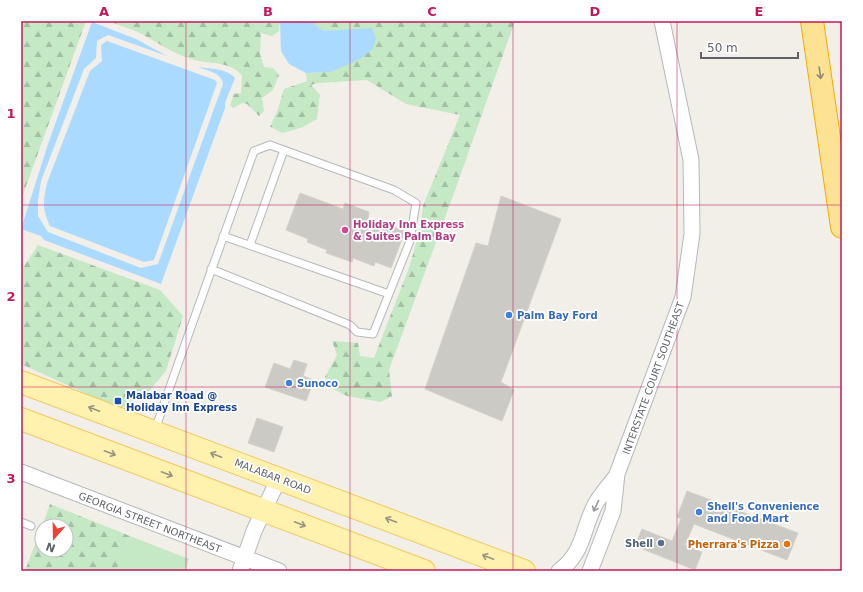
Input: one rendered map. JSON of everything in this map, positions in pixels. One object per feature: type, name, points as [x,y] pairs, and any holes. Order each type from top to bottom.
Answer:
[{"type":"highway","points":[[812,21],[842,226]]},
{"type":"main road","name":"MALABAR ROAD","points":[[21,382],[524,571]]},
{"type":"main road","points":[[21,419],[424,571]]},
{"type":"street","name":"INTERSTATE COURT SOUTHEAST","points":[[590,571],[613,511],[617,474],[683,297],[692,234],[691,160],[662,21]]},
{"type":"street","name":"GEORGIA STREET NORTHEAST","points":[[21,472],[242,564],[279,571]]},
{"type":"street","name":"INTERSTATE COURT SOUTHEAST","points":[[559,571],[577,552],[596,504],[617,474]]},
{"type":"street","points":[[242,564],[279,478]]},
{"type":"lane","points":[[154,432],[211,270],[223,236],[254,151],[270,145],[394,190],[416,203],[410,241],[372,334],[357,332],[350,325],[211,270]]},
{"type":"lane","points":[[250,246],[284,150]]},
{"type":"lane","points":[[223,236],[389,294]]},
{"type":"lane","points":[[21,522],[31,526]]},
{"type":"green space","points":[[21,21],[86,21],[21,200]]},
{"type":"green space","points":[[108,21],[280,21],[279,31],[272,36],[261,33],[260,54],[264,67],[273,68],[279,75],[273,90],[262,98],[264,111],[259,116],[247,104],[242,103],[233,108],[230,105],[234,94],[241,93],[242,75],[232,68],[222,64],[199,61],[183,56],[140,33]]},
{"type":"green space","points":[[311,21],[515,21],[389,370],[392,396],[381,402],[347,396],[329,387],[325,377],[337,355],[332,341],[358,343],[360,356],[374,358],[410,265],[420,229],[423,206],[460,115],[406,104],[367,80],[318,83],[311,85],[320,95],[317,119],[303,127],[283,133],[270,127],[278,109],[284,89],[307,81],[306,73],[330,72],[345,30],[323,31]]},
{"type":"green space","points":[[38,245],[160,290],[183,316],[166,371],[145,396],[120,409],[21,364],[21,271]]},
{"type":"green space","points":[[50,504],[130,536],[116,571],[25,571],[34,547],[34,558],[74,558],[74,518],[45,518]]},
{"type":"green space","points":[[130,536],[189,559],[185,571],[116,571]]},
{"type":"water","points":[[280,21],[311,21],[323,31],[372,28],[376,39],[372,50],[358,60],[330,72],[306,73],[289,64],[281,51]]},
{"type":"water","points":[[92,22],[136,39],[167,56],[108,35],[97,41],[96,58],[84,69],[41,181],[38,200],[38,216],[48,232],[141,268],[158,264],[223,84],[220,77],[210,71],[198,67],[227,72],[235,78],[161,284],[44,240],[41,236],[21,229],[49,141]]},
{"type":"water","points":[[107,41],[215,80],[217,83],[154,260],[144,262],[50,226],[44,210],[47,183],[90,71],[102,61],[101,45]]},
{"type":"building","name":"Holiday Inn Express & Suites Palm Bay","points":[[300,193],[343,209],[345,203],[369,212],[368,218],[405,231],[391,268],[375,262],[374,266],[353,258],[352,262],[326,253],[327,250],[307,242],[308,239],[286,230]]},
{"type":"building","points":[[501,196],[561,219],[501,382],[514,390],[502,421],[425,389],[476,243],[488,246]]},
{"type":"building","name":"Sunoco","points":[[294,360],[307,364],[303,376],[314,380],[306,401],[265,387],[274,363],[290,369]]},
{"type":"building","points":[[257,418],[283,427],[274,452],[248,443]]},
{"type":"building","points":[[687,491],[798,533],[787,560],[694,524],[685,545],[702,552],[695,570],[635,546],[642,529],[672,541],[681,519],[677,517]]},
{"type":"place","name":"Holiday Inn Express & Suites Palm Bay","points":[[345,230]]},
{"type":"place","name":"Palm Bay Ford","points":[[509,315]]},
{"type":"place","name":"Sunoco","points":[[289,383]]},
{"type":"place","name":"Malabar Road @ Holiday Inn Express","points":[[118,401]]},
{"type":"place","name":"Shell's Convenience and Food Mart","points":[[699,512]]},
{"type":"place","name":"Shell","points":[[661,543]]},
{"type":"place","name":"Pherrara's Pizza","points":[[787,544]]}]
